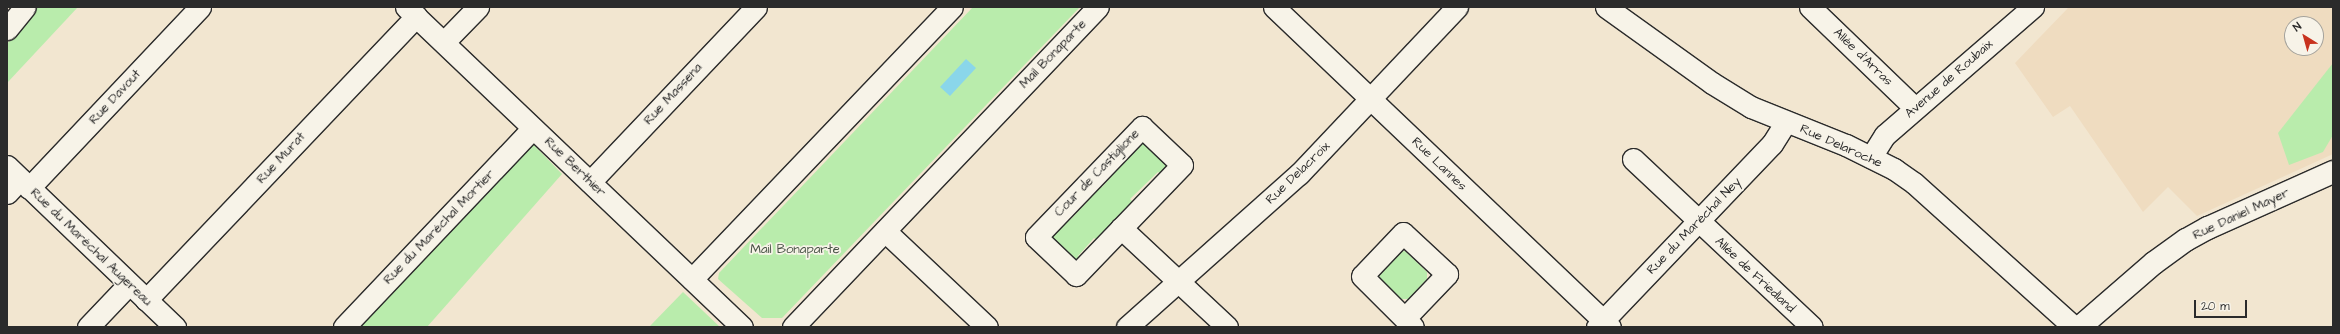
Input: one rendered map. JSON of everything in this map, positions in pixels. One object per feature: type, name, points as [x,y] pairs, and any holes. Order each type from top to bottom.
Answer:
[{"type":"main road","name":"Rue Daniel Mayer","points":[[2080,327],[2154,263],[2186,240],[2208,228],[2333,172]]},
{"type":"street","points":[[7,29],[25,7]]},
{"type":"street","name":"Rue Davout","points":[[16,182],[200,7]]},
{"type":"street","points":[[444,42],[478,7]]},
{"type":"street","name":"Rue Massena","points":[[590,182],[756,7]]},
{"type":"street","points":[[692,279],[952,7]]},
{"type":"street","name":"Mail Bonaparte","points":[[793,327],[1098,7]]},
{"type":"street","name":"Rue Lannes","points":[[1274,7],[1604,325]]},
{"type":"street","name":"Rue Delacroix","points":[[1127,327],[1299,174],[1371,100],[1456,7]]},
{"type":"street","name":"Rue Delaroche","points":[[1606,7],[1712,84],[1752,107],[1871,157],[1914,184],[2074,327]]},
{"type":"street","name":"Allée d'Arras","points":[[1810,7],[1915,108]]},
{"type":"street","name":"Avenue de Roubaix","points":[[1871,157],[1878,143],[1915,108],[2033,7]]},
{"type":"street","name":"Rue Berthier","points":[[411,11],[742,327]]},
{"type":"street","name":"Rue Murat","points":[[146,300],[411,11]]},
{"type":"street","name":"Rue du Maréchal Ney","points":[[1604,325],[1772,144],[1786,122]]},
{"type":"street","name":"Cour de Castiglione","points":[[1142,127],[1182,165],[1121,228],[1076,275],[1036,237],[1142,127]]},
{"type":"street","name":"Rue du Maréchal Mortier","points":[[344,327],[534,128]]},
{"type":"street","name":"Allée de Friedland","points":[[1633,159],[1698,222],[1812,327]]},
{"type":"street","name":"Rue du Maréchal Augereau","points":[[16,182],[175,327]]},
{"type":"street","points":[[1121,228],[1227,327]]},
{"type":"street","points":[[885,231],[987,327]]},
{"type":"street","points":[[88,327],[129,284]]},
{"type":"shaded area","points":[[2069,7],[2333,7],[2333,154],[2197,216],[2168,187],[2143,212],[2070,106],[2053,117],[2015,63]]},
{"type":"green space","points":[[37,7],[78,7],[7,83],[7,44]]},
{"type":"green space","name":"Mail Bonaparte","points":[[973,7],[1080,7],[782,318],[762,318],[718,279],[719,273]]},
{"type":"green space","points":[[2333,63],[2333,135],[2323,152],[2289,165],[2278,133]]},
{"type":"green space","points":[[1144,141],[1166,164],[1166,171],[1162,175],[1158,172],[1130,199],[1134,203],[1098,241],[1094,238],[1078,256],[1081,259],[1072,261],[1050,239],[1050,233],[1067,215],[1071,219],[1089,200],[1085,196],[1097,183],[1102,187],[1128,158],[1125,155],[1137,142]]},
{"type":"green space","points":[[532,143],[562,174],[427,327],[357,327]]},
{"type":"green space","points":[[1405,251],[1427,272],[1427,279],[1408,299],[1401,299],[1380,279],[1378,271],[1397,252]]},
{"type":"green space","points":[[683,292],[720,327],[649,327]]},
{"type":"water","points":[[966,59],[976,68],[950,96],[940,87]]}]
